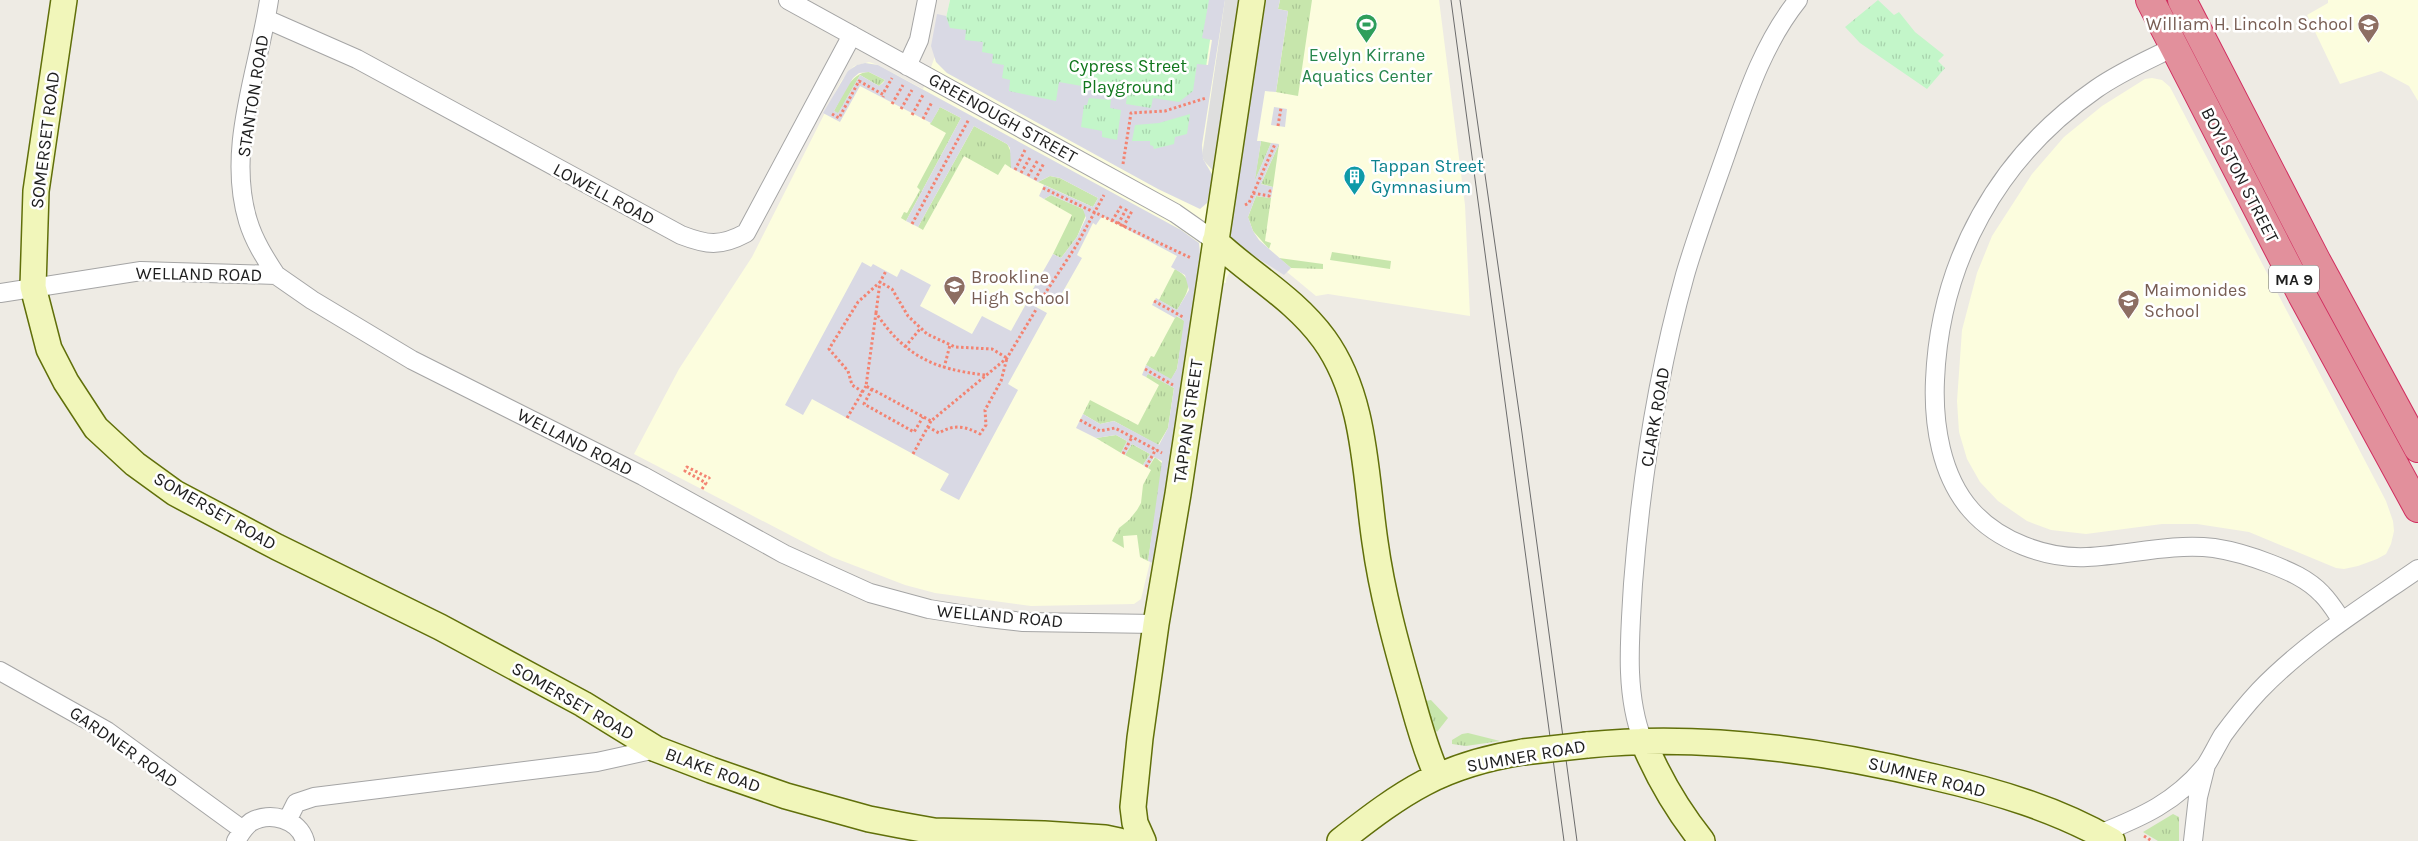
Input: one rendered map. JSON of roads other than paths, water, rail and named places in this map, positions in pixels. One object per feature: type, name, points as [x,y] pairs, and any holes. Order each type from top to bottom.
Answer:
[{"type":"highway","name":"BOYLSTON STREET","points":[[2150,0],[2164,52],[2302,294],[2418,508]]},
{"type":"highway","name":"BOYLSTON STREET","points":[[2182,0],[2316,260],[2418,448]]},
{"type":"street","name":"SOMERSET ROAD","points":[[64,0],[36,191],[33,287],[49,349],[66,382],[96,428],[134,464],[175,493],[277,547],[440,628],[583,704],[656,749]]},
{"type":"street","name":"STANTON ROAD","points":[[269,0],[240,152],[247,220],[258,247],[276,275]]},
{"type":"street","name":"GREENOUGH STREET","points":[[788,0],[1182,217],[1215,241]]},
{"type":"street","points":[[907,66],[919,40],[927,0]]},
{"type":"street","name":"TAPPAN STREET","points":[[1143,841],[1135,824],[1133,793],[1156,624],[1252,0]]},
{"type":"street","name":"CLARK ROAD","points":[[1702,841],[1678,808],[1653,763],[1635,720],[1632,701],[1630,643],[1632,597],[1648,445],[1668,344],[1688,265],[1751,85],[1768,45],[1798,0]]},
{"type":"street","name":"LOWELL ROAD","points":[[266,19],[357,59],[680,234],[699,242],[716,244],[731,241],[746,233],[852,35]]},
{"type":"street","points":[[2164,52],[2097,88],[2047,129],[2024,154],[1975,223],[1950,284],[1938,341],[1936,407],[1945,459],[1959,493],[1971,510],[1994,530],[2027,547],[2066,556],[2084,557],[2188,547],[2213,548],[2237,552],[2284,569],[2305,580],[2322,594],[2342,621]]},
{"type":"street","points":[[1215,241],[1236,260],[1289,301],[1324,339],[1342,372],[1362,436],[1375,543],[1386,598],[1422,735],[1438,775],[1405,792],[1340,841]]},
{"type":"street","name":"WELLAND ROAD","points":[[0,293],[141,270],[276,275],[312,300],[412,360],[643,476],[784,554],[870,593],[929,609],[979,618],[1023,622],[1156,624]]},
{"type":"street","points":[[2105,837],[2160,807],[2178,793],[2206,764],[2222,736],[2259,691],[2289,663],[2342,621],[2418,569]]},
{"type":"street","name":"GARDNER ROAD","points":[[0,671],[108,732],[239,836]]},
{"type":"street","name":"SUMNER ROAD","points":[[1438,775],[1489,759],[1523,752],[1587,745],[1678,741],[1752,747],[1869,762],[1995,793],[2059,815],[2105,837]]},
{"type":"street","name":"BLAKE ROAD","points":[[287,821],[296,803],[314,797],[597,762],[656,749],[786,796],[869,819],[934,831],[1053,835],[1105,838],[1119,841]]},
{"type":"street","points":[[2193,841],[2198,797],[2206,764]]},
{"type":"street","points":[[239,836],[252,822],[263,818],[275,817],[297,827],[305,841]]},
{"type":"tram line","points":[[1451,0],[1564,841]]},
{"type":"tram line","points":[[1460,0],[1522,433],[1577,841]]},
{"type":"place","name":"William H. Lincoln School","points":[[2369,43]]},
{"type":"place","name":"Evelyn Kirrane Aquatics Center","points":[[1367,44]]},
{"type":"place","name":"Tappan Street Gymnasium","points":[[1355,195]]},
{"type":"place","name":"Brookline High School","points":[[955,306]]},
{"type":"place","name":"Maimonides School","points":[[2128,319]]},
{"type":"park label","name":"Cypress Street Playground","points":[[1128,76]]}]
